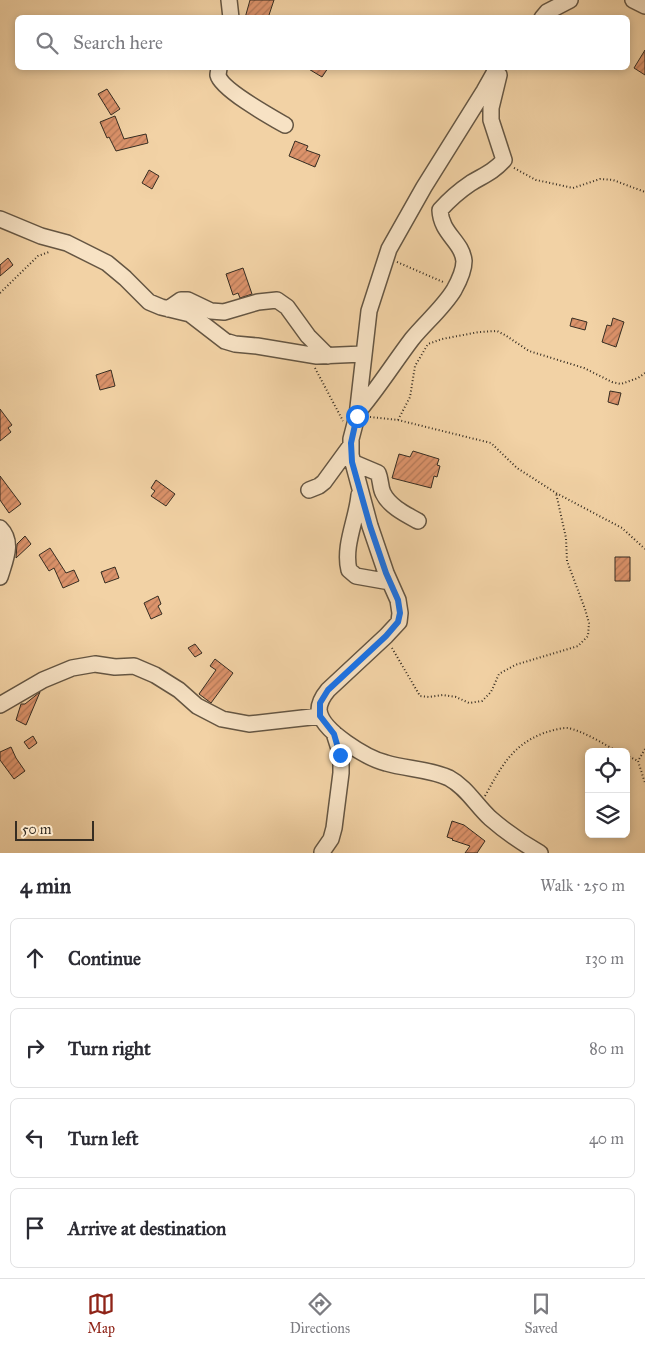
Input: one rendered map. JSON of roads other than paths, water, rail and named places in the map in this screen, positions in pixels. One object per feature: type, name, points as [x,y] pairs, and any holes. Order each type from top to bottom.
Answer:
[{"type":"street","points":[[229,0],[231,15]]},
{"type":"street","points":[[545,15],[570,0]]},
{"type":"street","points":[[633,0],[645,6]]},
{"type":"street","points":[[219,70],[218,76],[232,91],[284,125]]},
{"type":"street","points":[[498,70],[424,187],[385,258],[369,312],[357,414],[351,442],[352,462],[370,526],[398,600],[400,613],[398,622],[386,636],[328,690],[320,703],[320,716],[334,734],[366,754],[384,762],[438,774],[450,779],[464,789],[479,806],[515,838],[540,853]]},
{"type":"street","points":[[357,414],[409,344],[449,297],[462,273],[463,258],[459,248],[444,229],[440,218],[440,210],[448,201],[471,183],[495,170],[504,160],[491,120],[491,108],[499,70]]},
{"type":"street","points":[[0,219],[41,236],[67,243],[107,263],[150,302],[168,309],[190,314],[225,341],[308,355],[363,354]]},
{"type":"street","points":[[168,309],[181,300],[188,300],[211,311],[224,312],[258,302],[277,300],[287,307],[308,336],[328,356]]},
{"type":"street","points":[[309,490],[324,482],[351,442]]},
{"type":"street","points":[[352,462],[378,473],[382,491],[386,497],[398,509],[418,521]]},
{"type":"street","points":[[360,488],[358,508],[348,551],[349,570],[362,578],[390,582]]},
{"type":"street","points":[[0,528],[6,534],[8,544],[7,556],[0,577]]},
{"type":"street","points":[[0,705],[43,680],[72,668],[95,664],[116,667],[134,666],[155,675],[179,690],[197,706],[222,719],[249,724],[320,716]]},
{"type":"street","points":[[322,852],[331,838],[334,828],[341,772],[340,755],[334,734]]}]
